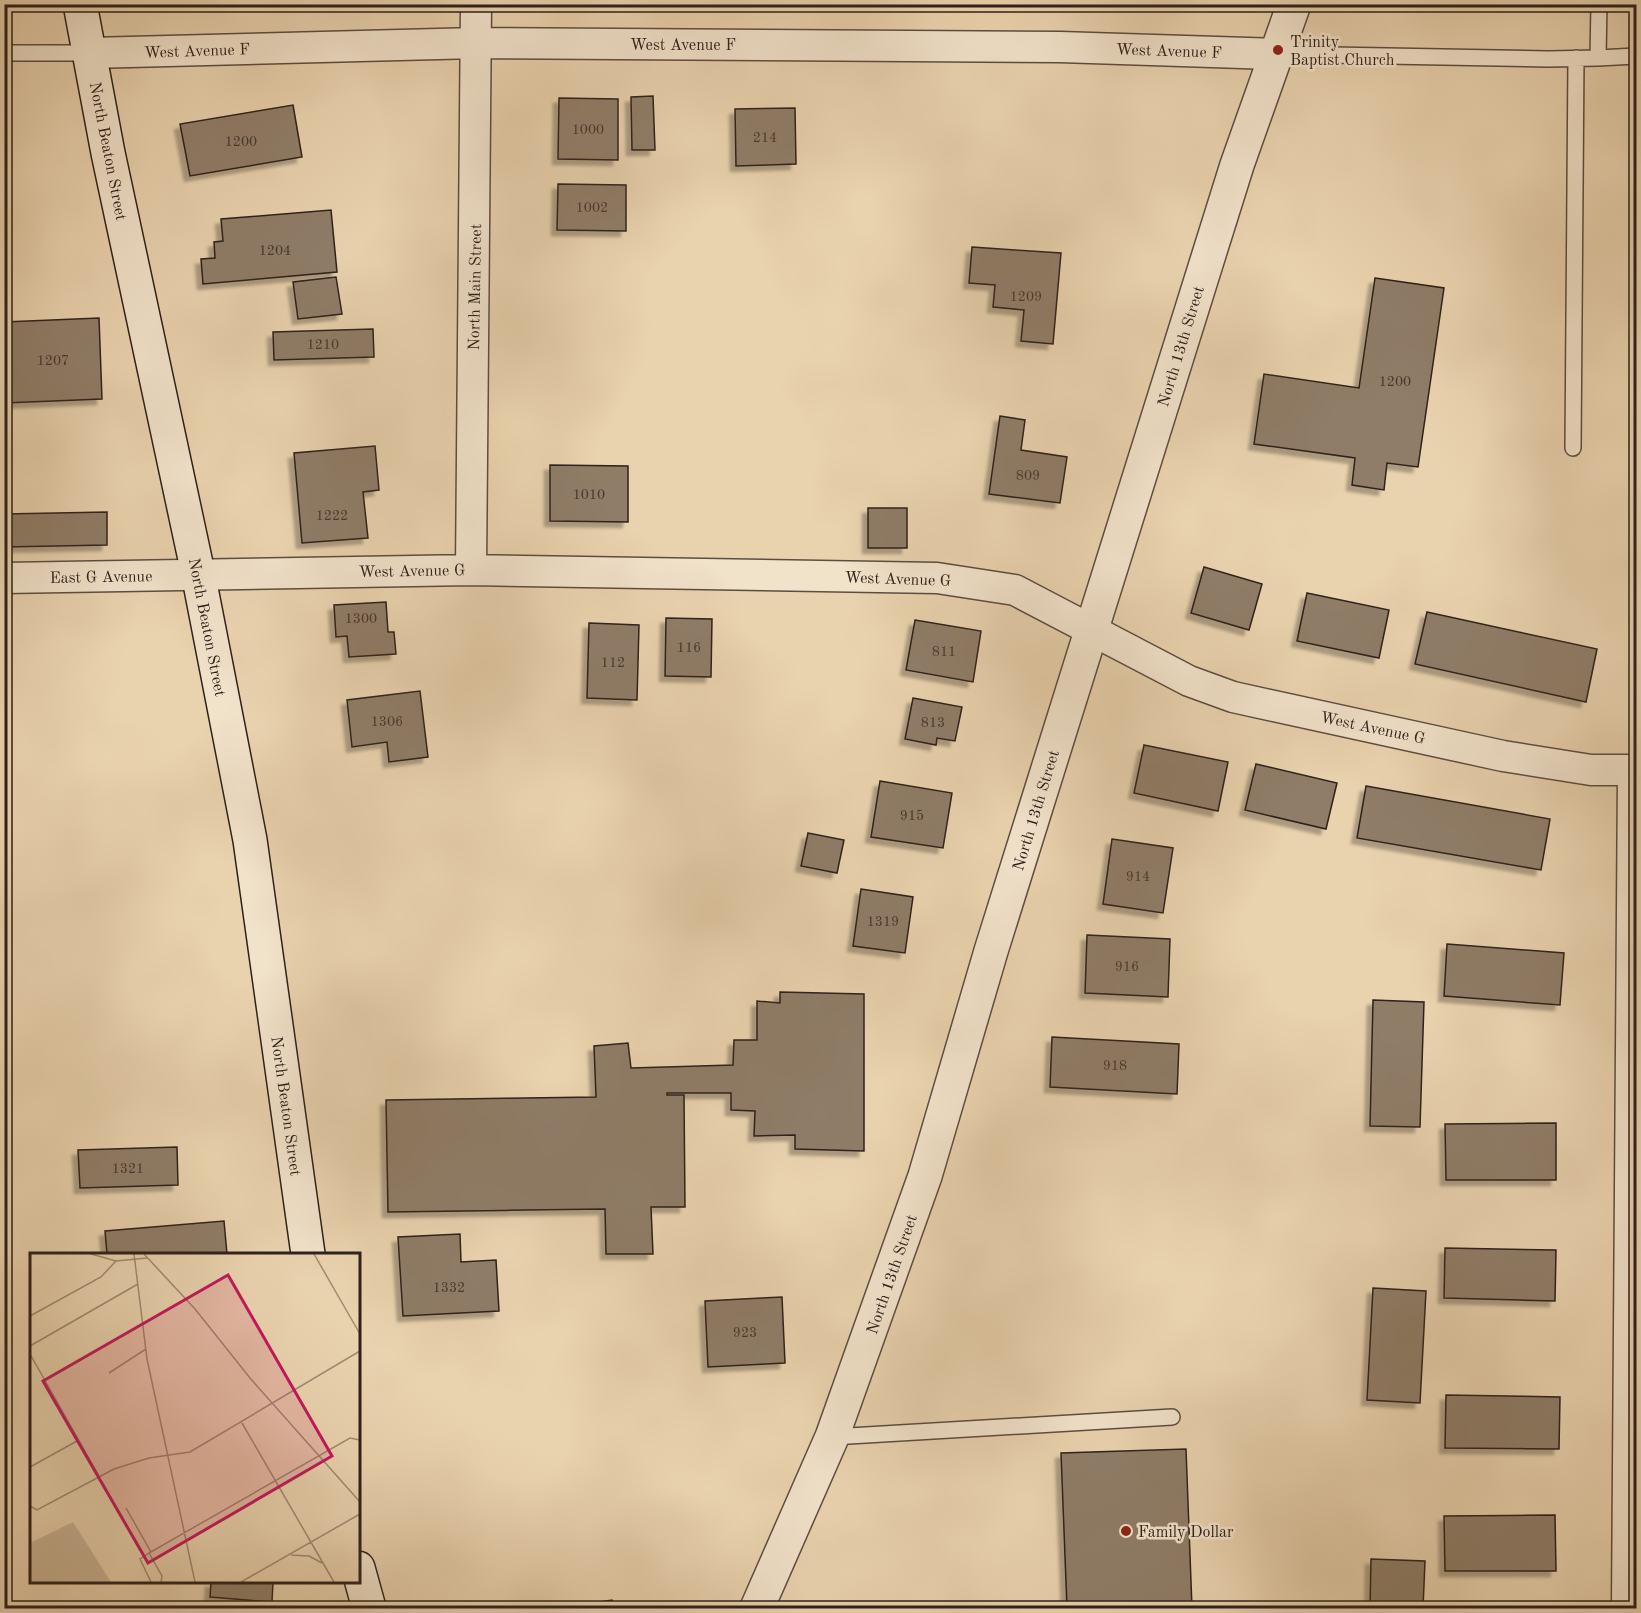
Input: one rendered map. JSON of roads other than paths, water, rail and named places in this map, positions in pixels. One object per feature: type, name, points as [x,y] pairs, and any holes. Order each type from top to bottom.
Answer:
[{"type":"street","name":"North Beaton Street","points":[[80,4],[108,153],[198,573],[250,840],[308,1253]]},
{"type":"street","name":"North Main Street","points":[[471,570],[476,4]]},
{"type":"street","name":"North 13th Street","points":[[757,1608],[832,1437],[861,1362],[926,1176],[990,951],[1091,629],[1237,165],[1294,4]]},
{"type":"street","name":"West Avenue F","points":[[90,53],[477,43],[1060,47],[1276,54]]},
{"type":"street","name":"West Avenue G","points":[[198,573],[471,570],[937,578],[1015,590],[1189,681],[1233,697],[1503,756],[1591,770],[1635,770]]},
{"type":"street","name":"East G Avenue","points":[[4,578],[198,573]]},
{"type":"street","points":[[1627,1608],[1635,770]]},
{"type":"street","points":[[360,1575],[369,1608]]},
{"type":"lane","points":[[1598,58],[1599,4]]},
{"type":"lane","points":[[4,53],[90,53]]},
{"type":"lane","points":[[1276,54],[1576,58],[1636,56]]},
{"type":"lane","points":[[1573,448],[1576,58]]},
{"type":"lane","points":[[832,1437],[1172,1417]]},
{"type":"place","name":"Trinity Baptist Church","points":[[1278,50]]},
{"type":"place","name":"Family Dollar","points":[[1126,1531]]}]
